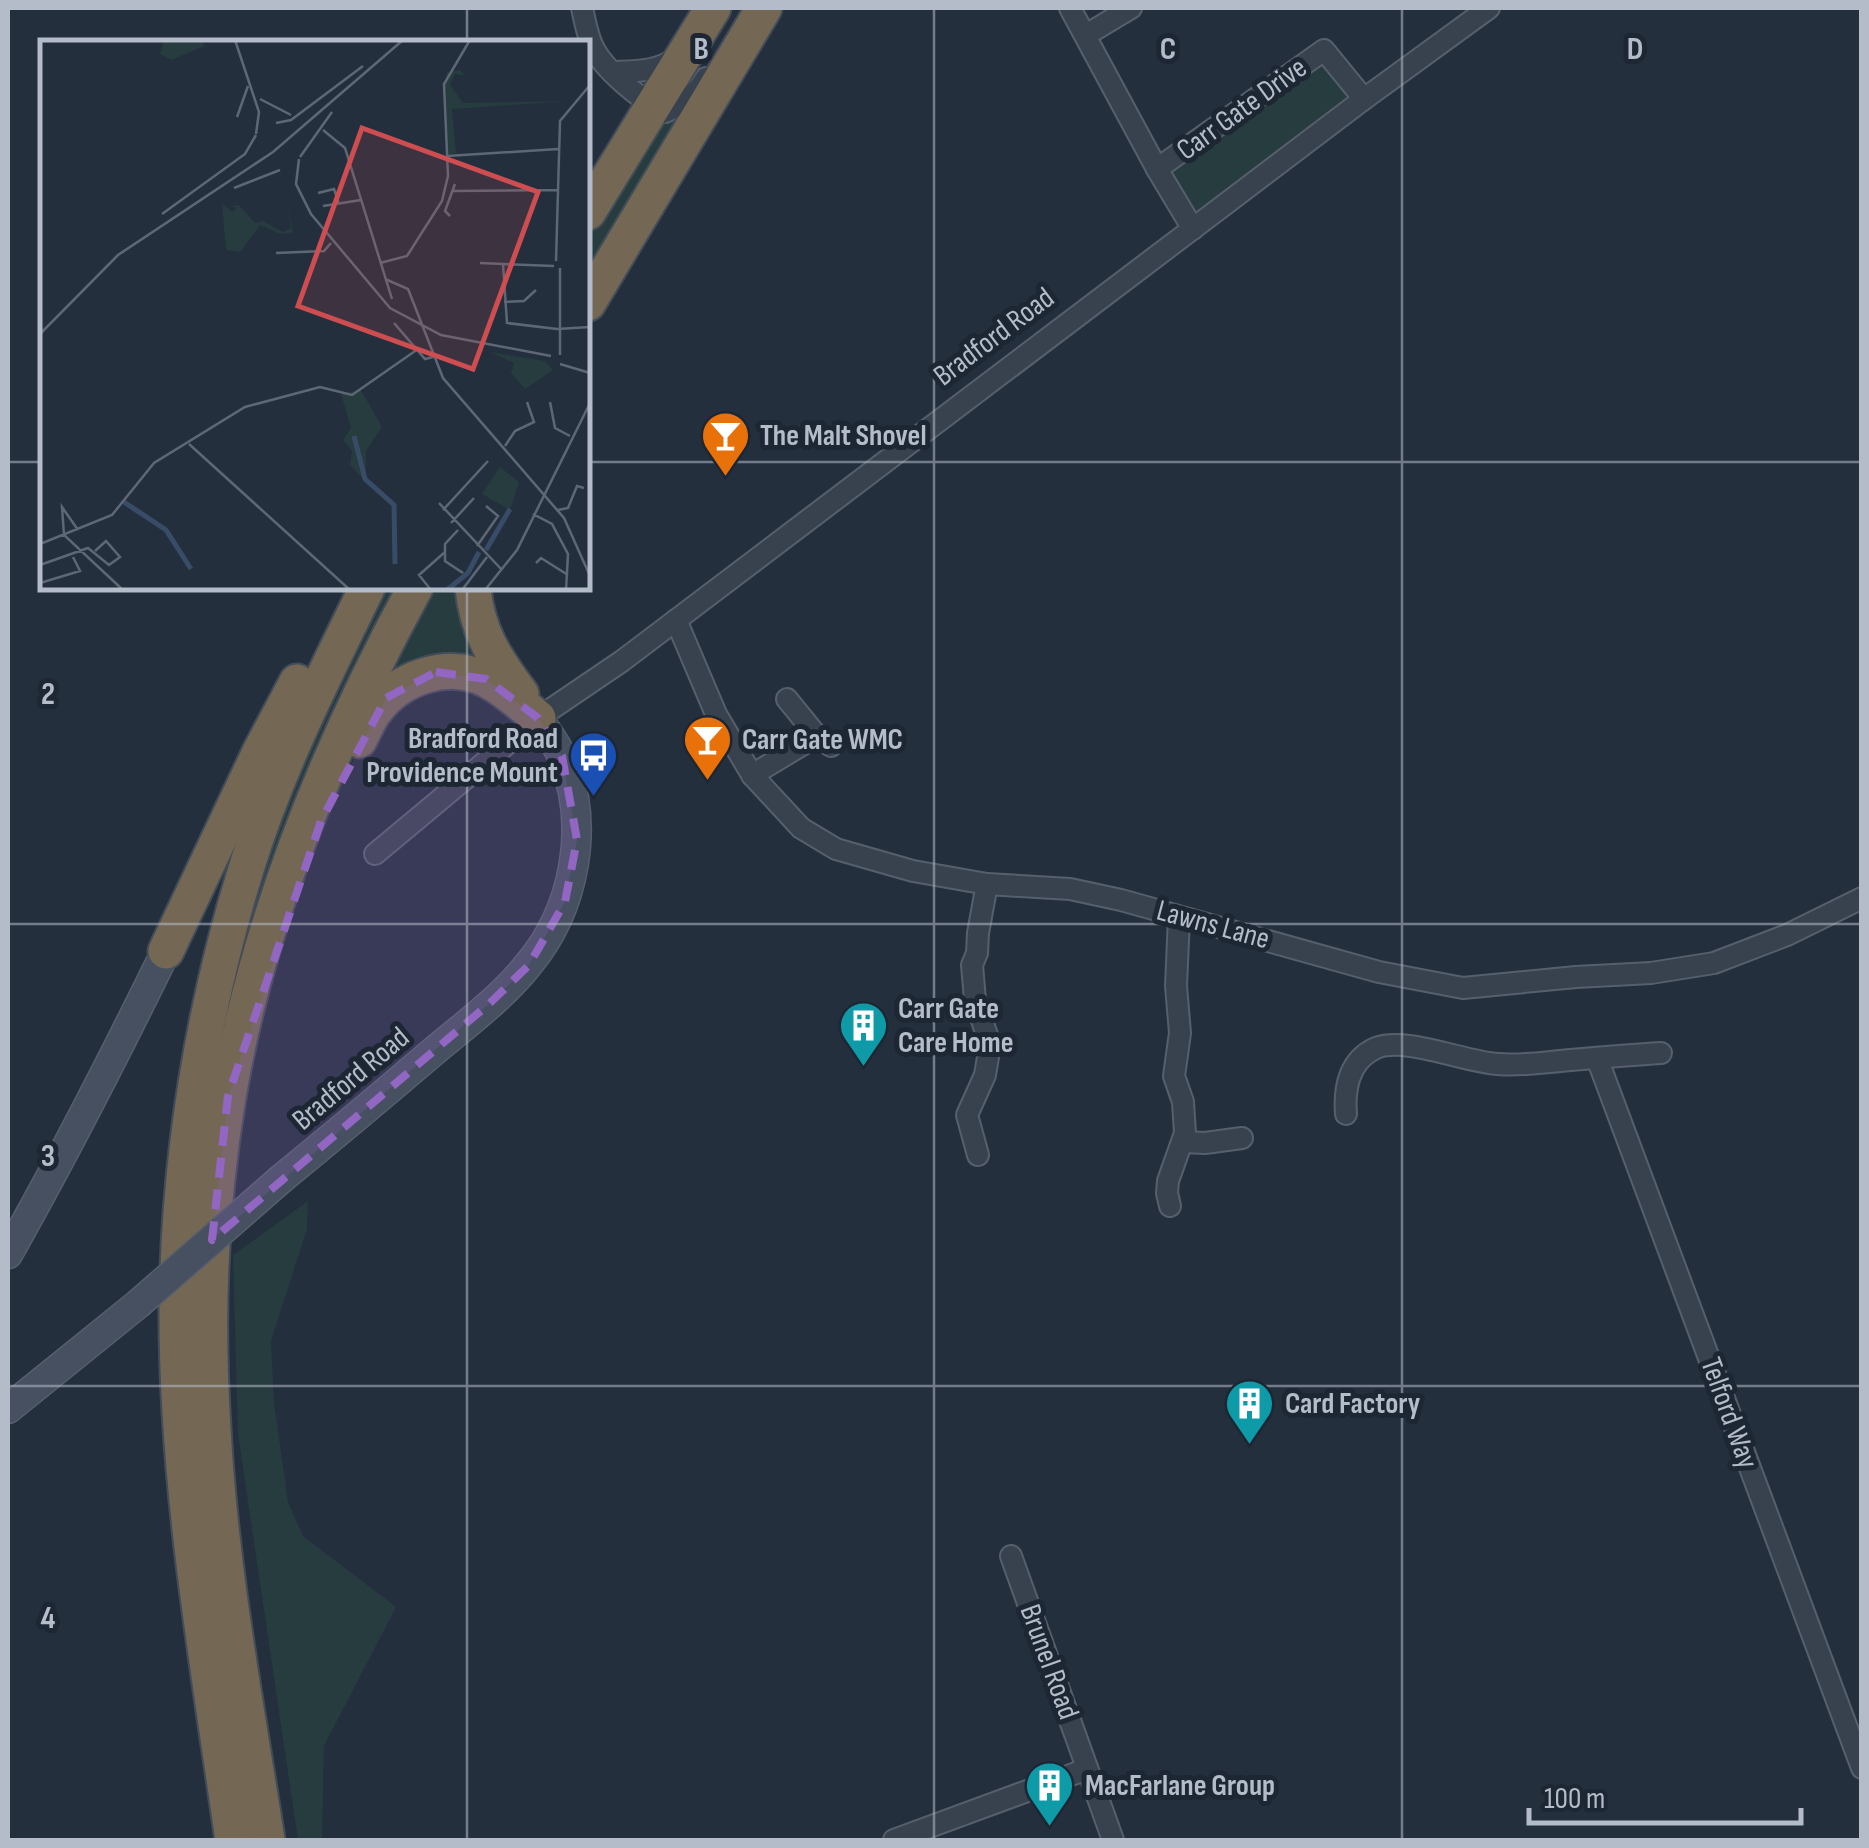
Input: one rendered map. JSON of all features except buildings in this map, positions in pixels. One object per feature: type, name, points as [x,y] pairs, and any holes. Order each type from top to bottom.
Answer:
[{"type":"highway","points":[[590,209],[713,8]]},
{"type":"highway","points":[[590,300],[764,8]]},
{"type":"highway","points":[[166,951],[260,752],[308,661],[361,590]]},
{"type":"highway","points":[[233,1840],[193,1557],[182,1432],[177,1308],[181,1203],[194,1088],[248,864],[303,720],[362,590]]},
{"type":"highway","points":[[266,1840],[224,1553],[212,1430],[212,1227],[228,1096],[254,980],[288,867],[340,737],[413,590]]},
{"type":"highway","points":[[473,590],[489,647],[538,718]]},
{"type":"highway","points":[[228,1096],[321,822],[372,714],[402,686],[436,672],[454,671],[486,679],[538,718]]},
{"type":"street","points":[[582,8],[597,55],[624,84],[665,112],[682,106],[700,88],[748,8]]},
{"type":"street","points":[[1070,8],[1193,229]]},
{"type":"street","points":[[1086,36],[1131,8]]},
{"type":"street","name":"Bradford Road","points":[[375,854],[538,718],[676,620],[1489,8]]},
{"type":"street","name":"Carr Gate Drive","points":[[1157,170],[1324,50],[1364,99]]},
{"type":"street","points":[[613,72],[651,71],[686,52]]},
{"type":"street","name":"Lawns Lane","points":[[676,620],[716,714],[752,775],[801,828],[836,849],[914,871],[987,884],[1070,889],[1378,972],[1463,988],[1651,974],[1714,963],[1787,935],[1862,898]]},
{"type":"street","points":[[752,775],[824,741],[787,699]]},
{"type":"street","name":"Bradford Road","points":[[8,1409],[138,1304],[490,1003],[528,964],[565,902],[577,840],[574,806],[562,756],[538,718]]},
{"type":"street","points":[[978,1155],[967,1115],[985,1075],[988,1057],[987,1035],[972,983],[987,884]]},
{"type":"street","points":[[1170,1206],[1168,1181],[1186,1119],[1174,1076],[1180,1032],[1176,986],[1180,917]]},
{"type":"street","points":[[8,1254],[166,951]]},
{"type":"street","points":[[1346,1114],[1344,1095],[1354,1067],[1378,1047],[1411,1046],[1497,1064],[1661,1052]]},
{"type":"street","name":"Telford Way","points":[[1597,1058],[1862,1768]]},
{"type":"street","points":[[946,1114],[967,1115]]},
{"type":"street","points":[[1182,1142],[1242,1138]]},
{"type":"street","name":"Brunel Road","points":[[1011,1556],[1113,1840]]},
{"type":"street","points":[[894,1840],[1087,1769]]},
{"type":"highlighted area","points":[[436,672],[486,679],[538,718],[562,756],[577,840],[565,902],[529,965],[490,1003],[212,1240],[228,1096],[321,821],[386,698]]},
{"type":"green space","points":[[1324,50],[1364,99],[1193,229],[1157,169]]},
{"type":"green space","points":[[686,114],[590,278],[590,233],[658,119]]},
{"type":"green space","points":[[381,590],[403,590],[204,1106],[222,1009],[269,838]]},
{"type":"green space","points":[[429,590],[462,590],[481,656],[385,682]]},
{"type":"green space","points":[[308,1201],[307,1229],[271,1341],[274,1403],[288,1502],[303,1536],[396,1607],[324,1746],[322,1840],[298,1840],[238,1434],[233,1255]]},
{"type":"place","name":"The Malt Shovel","points":[[725,478]]},
{"type":"place","name":"Carr Gate WMC","points":[[707,782]]},
{"type":"place","name":"Bradford Road Providence Mount","points":[[593,798]]},
{"type":"place","name":"Carr Gate Care Home","points":[[863,1068]]},
{"type":"place","name":"Card Factory","points":[[1250,1446]]},
{"type":"place","name":"MacFarlane Group","points":[[1050,1828]]}]
